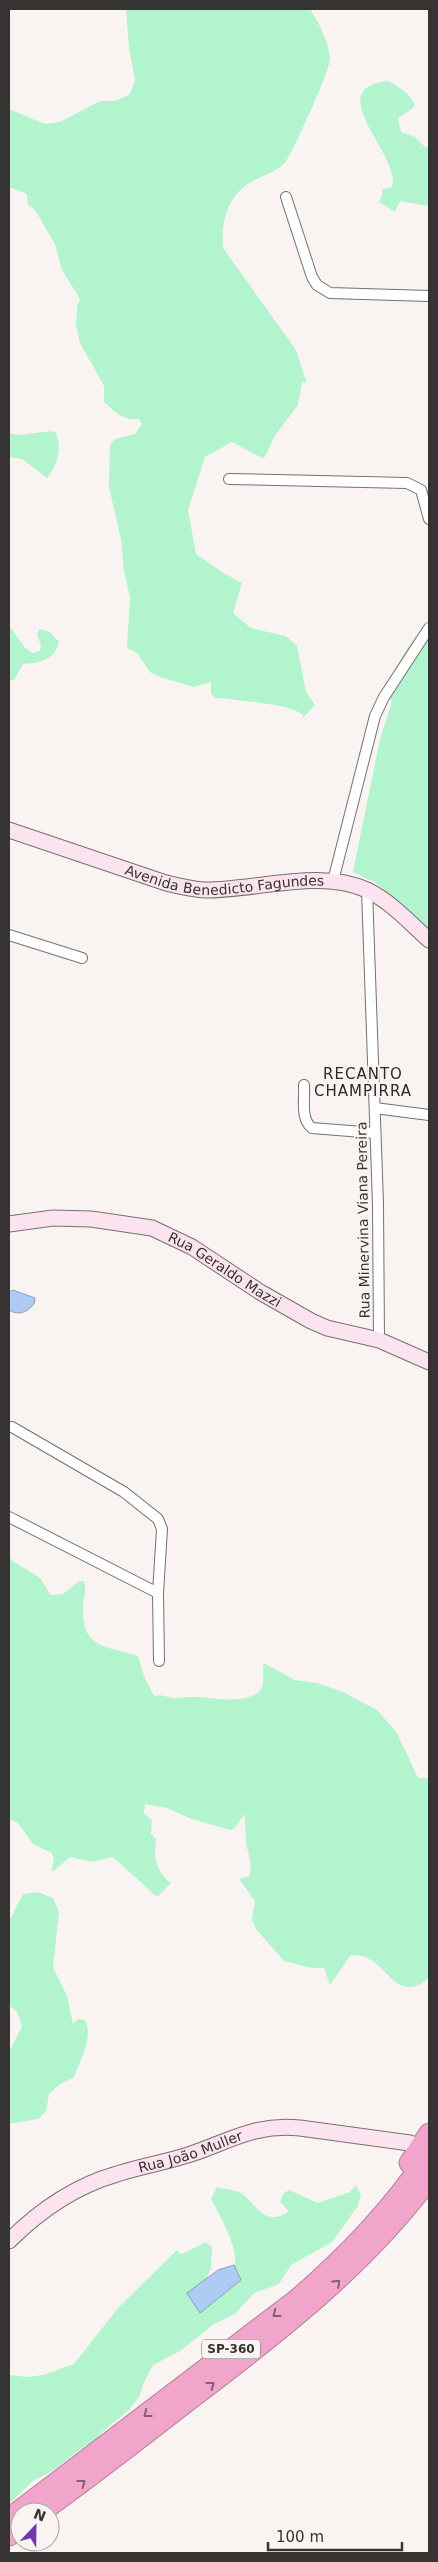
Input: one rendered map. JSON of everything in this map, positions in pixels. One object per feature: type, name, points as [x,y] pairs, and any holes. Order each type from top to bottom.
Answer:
[{"type":"highway","points":[[424,2152],[429,2133]]},
{"type":"highway","name":"SP-360","points":[[9,2518],[298,2298],[306,2284],[424,2152]]},
{"type":"highway","name":"SP-360","points":[[55,2502],[268,2341],[328,2291],[386,2234],[429,2180]]},
{"type":"street","points":[[286,197],[312,277],[322,289],[330,293],[429,296]]},
{"type":"street","points":[[229,479],[407,484],[421,490],[429,519]]},
{"type":"street","points":[[333,881],[375,716],[384,697],[429,628]]},
{"type":"street","name":"Avenida Benedicto Fagundes","points":[[9,830],[166,883],[202,890],[333,881],[367,890],[384,901],[429,940]]},
{"type":"street","name":"Rua Minervina Viana Pereira","points":[[367,890],[375,1108],[380,1340]]},
{"type":"street","points":[[9,935],[82,958]]},
{"type":"street","points":[[304,1085],[305,1118],[307,1124],[312,1128],[375,1133]]},
{"type":"street","points":[[375,1108],[429,1115]]},
{"type":"street","name":"Rua Geraldo Mazzi","points":[[9,1224],[53,1218],[100,1220],[152,1228],[192,1247],[260,1292],[311,1321],[327,1328],[380,1340],[429,1362]]},
{"type":"street","points":[[12,1427],[124,1492],[153,1513],[161,1524],[158,1593],[159,1662]]},
{"type":"street","points":[[9,1517],[158,1593]]},
{"type":"street","name":"Rua João Muller","points":[[9,2241],[50,2205],[90,2184],[115,2174],[187,2155],[260,2128],[283,2126],[391,2140]]},
{"type":"street","points":[[391,2140],[429,2133]]},
{"type":"street","points":[[391,2140],[414,2144],[424,2152]]},
{"type":"green space","points":[[126,9],[310,9],[320,26],[327,44],[330,58],[325,77],[289,156],[285,163],[271,173],[255,180],[238,192],[228,208],[223,227],[223,248],[296,350],[307,383],[302,382],[298,405],[274,437],[265,457],[262,458],[232,442],[205,457],[188,510],[196,554],[242,583],[233,613],[251,628],[286,636],[297,646],[306,692],[315,705],[303,718],[303,714],[279,706],[215,698],[211,694],[211,682],[194,687],[160,677],[150,672],[137,653],[127,648],[130,597],[124,571],[121,539],[109,487],[110,445],[115,439],[135,434],[142,424],[139,419],[128,419],[120,415],[104,402],[104,386],[80,343],[76,325],[77,307],[80,299],[62,270],[55,244],[35,210],[28,205],[27,194],[9,187],[9,109],[45,124],[60,122],[100,101],[115,101],[129,95],[135,81],[129,47]]},
{"type":"green space","points":[[388,81],[407,94],[415,105],[398,118],[401,132],[415,137],[424,146],[429,148],[429,206],[400,201],[395,212],[379,202],[382,189],[392,187],[392,174],[386,158],[368,125],[362,109],[361,96],[369,86]]},
{"type":"green space","points":[[52,431],[56,433],[59,451],[54,467],[47,478],[22,459],[9,457],[9,433],[19,435]]},
{"type":"green space","points":[[429,624],[429,928],[376,883],[353,872],[380,739],[392,702],[387,693],[403,655],[415,638]]},
{"type":"green space","points":[[9,625],[25,648],[33,653],[39,651],[41,646],[37,634],[40,629],[50,632],[59,642],[50,657],[35,663],[23,664],[14,680],[9,680]]},
{"type":"green space","points":[[9,1554],[11,1560],[40,1578],[51,1595],[63,1594],[79,1581],[84,1581],[83,1609],[87,1632],[98,1644],[138,1656],[145,1679],[154,1696],[161,1695],[174,1698],[247,1698],[261,1689],[264,1663],[295,1680],[317,1683],[343,1692],[377,1710],[397,1733],[418,1778],[429,1778],[429,1978],[416,1986],[406,1987],[397,1983],[372,1961],[362,1956],[350,1956],[330,1985],[324,1968],[312,1968],[284,1961],[256,1929],[252,1919],[255,1901],[240,1880],[249,1876],[251,1866],[246,1844],[244,1814],[235,1828],[230,1830],[189,1818],[167,1808],[145,1804],[144,1814],[152,1820],[151,1834],[156,1839],[155,1852],[157,1864],[162,1874],[171,1883],[157,1897],[113,1857],[93,1862],[70,1857],[55,1870],[51,1871],[54,1860],[52,1853],[33,1844],[18,1823],[9,1819]]},
{"type":"green space","points":[[38,1892],[53,1898],[59,1912],[53,1967],[67,1996],[73,2024],[78,2019],[85,2020],[88,2034],[74,2077],[59,2085],[49,2094],[46,2111],[38,2119],[9,2124],[9,2052],[22,2026],[17,2012],[9,2005],[9,1921],[23,1894]]},
{"type":"green space","points":[[356,2185],[361,2195],[357,2207],[332,2242],[291,2265],[279,2284],[254,2293],[235,2314],[214,2324],[180,2351],[153,2365],[139,2397],[129,2410],[102,2432],[96,2441],[85,2446],[52,2471],[33,2481],[9,2504],[9,2375],[28,2377],[43,2375],[74,2364],[118,2308],[177,2250],[180,2254],[184,2253],[206,2242],[212,2247],[211,2268],[200,2294],[229,2274],[235,2264],[235,2256],[229,2235],[211,2199],[217,2187],[241,2193],[263,2214],[274,2217],[289,2211],[280,2202],[283,2194],[289,2190],[318,2203],[350,2192]]},
{"type":"water","points":[[13,1290],[35,1298],[34,1304],[23,1312],[16,1313],[9,1310],[9,1292]]},
{"type":"water","points":[[234,2265],[241,2280],[200,2313],[187,2293],[218,2270]]},
{"type":"district","name":"RECANTO CHAMPIRRA","points":[[363,1082]]}]
